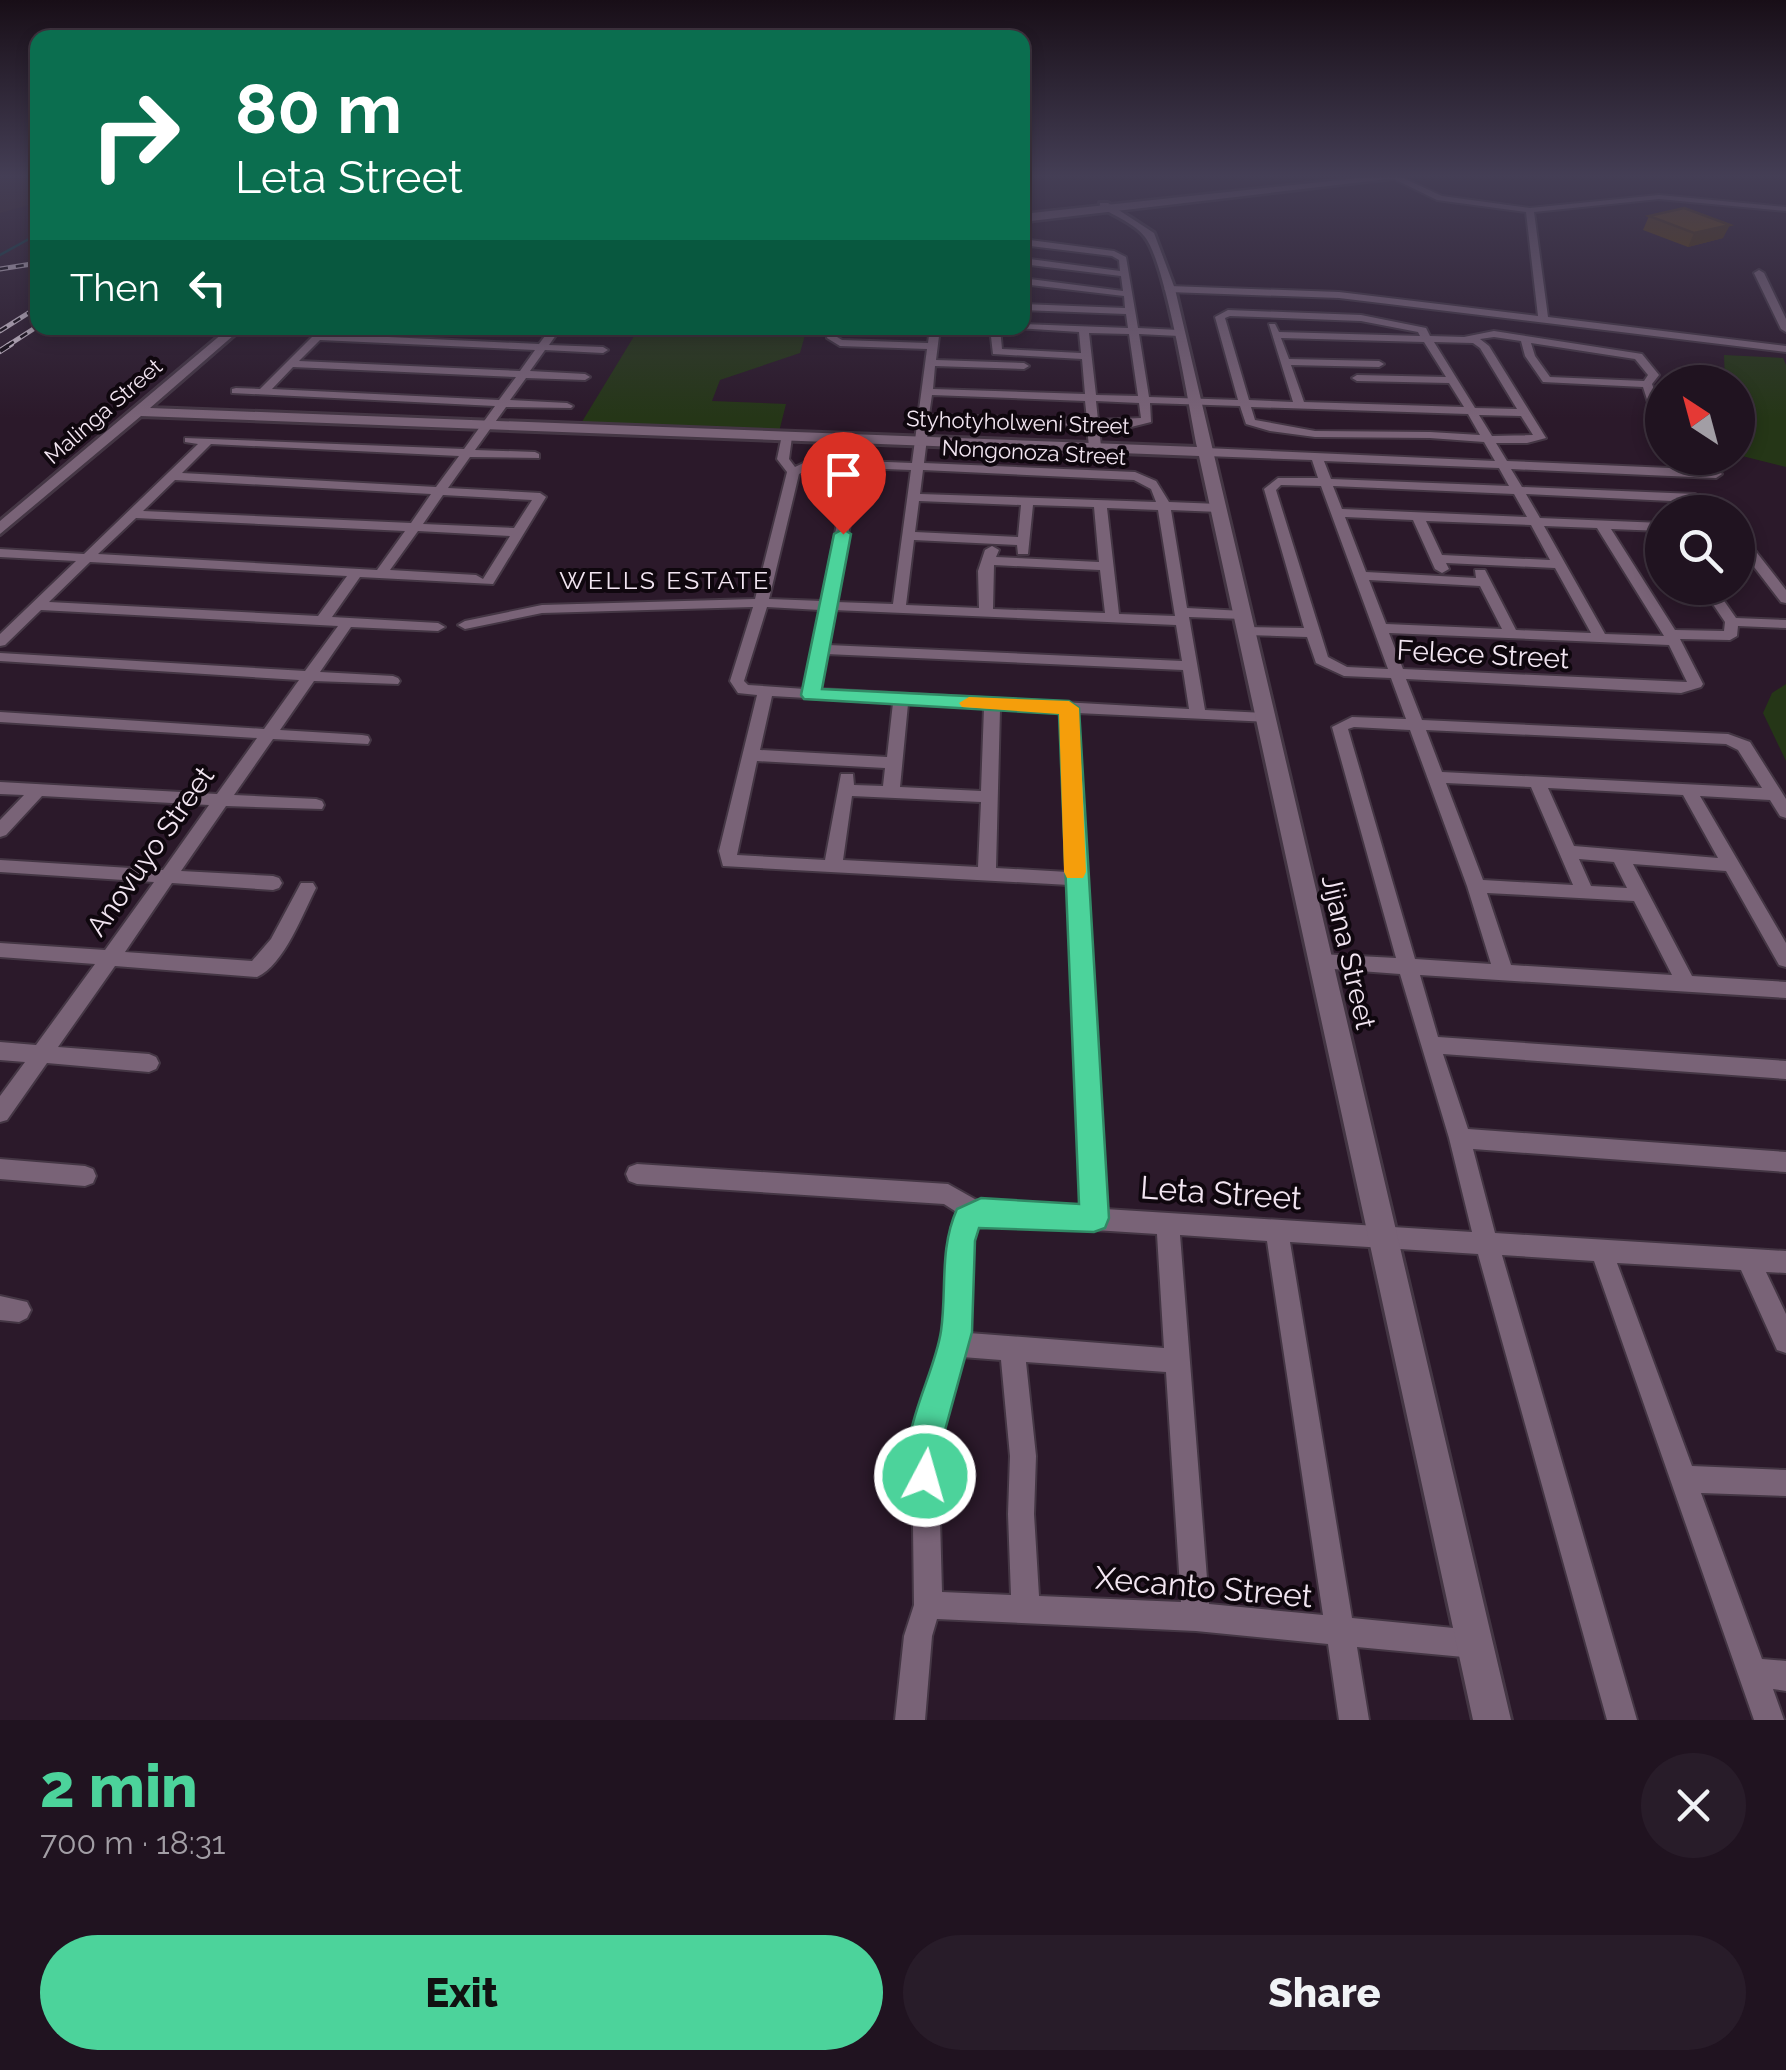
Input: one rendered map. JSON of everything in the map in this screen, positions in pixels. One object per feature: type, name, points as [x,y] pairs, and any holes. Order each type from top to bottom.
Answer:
[{"type":"street","points":[[922,418],[1144,422],[1148,417],[1120,257]]},
{"type":"street","name":"Jijana Street","points":[[1159,257],[1170,289],[1492,1720]]},
{"type":"street","points":[[1536,257],[1543,320]]},
{"type":"street","points":[[1030,262],[1126,274]]},
{"type":"street","points":[[1759,273],[1786,329]]},
{"type":"street","points":[[1030,282],[1128,294]]},
{"type":"street","points":[[1040,308],[1055,285]]},
{"type":"street","points":[[1170,289],[1331,294],[1786,349]]},
{"type":"street","points":[[1262,300],[1300,405]]},
{"type":"street","points":[[1030,307],[1131,311]]},
{"type":"street","points":[[1601,639],[1514,489],[1473,411],[1418,327],[1388,321],[1220,316],[1250,422],[1278,482],[1326,481],[1514,489],[1645,495]]},
{"type":"street","points":[[1030,327],[1179,332]]},
{"type":"street","points":[[1084,330],[1095,447]]},
{"type":"street","points":[[1275,336],[1464,338],[1494,334],[1638,356],[1646,365]]},
{"type":"street","name":"Malinga Street","points":[[0,529],[228,335]]},
{"type":"street","points":[[262,392],[319,335]]},
{"type":"street","points":[[381,574],[551,335]]},
{"type":"street","points":[[833,335],[840,342],[932,346]]},
{"type":"street","points":[[899,609],[934,335]]},
{"type":"street","points":[[995,335],[996,358]]},
{"type":"street","points":[[1364,335],[1387,378]]},
{"type":"street","points":[[1581,348],[1586,336],[1655,344]]},
{"type":"street","points":[[316,338],[603,350]]},
{"type":"street","points":[[1250,422],[1282,430],[1540,438],[1484,346],[1464,338]]},
{"type":"street","points":[[1525,338],[1530,356],[1547,380],[1645,383]]},
{"type":"street","points":[[930,363],[1087,356]]},
{"type":"street","points":[[1024,359],[1025,394]]},
{"type":"street","points":[[1285,362],[1379,364]]},
{"type":"street","points":[[288,364],[585,377]]},
{"type":"street","points":[[1351,364],[1370,408]]},
{"type":"street","points":[[1357,378],[1453,380]]},
{"type":"street","points":[[236,392],[566,406]]},
{"type":"street","points":[[926,392],[1527,412]]},
{"type":"street","name":"Styhotyholweni Street","points":[[137,412],[1500,463],[1645,464]]},
{"type":"street","points":[[786,437],[783,459],[794,472],[737,680],[743,690],[1266,718]]},
{"type":"street","points":[[189,440],[534,456]]},
{"type":"street","points":[[0,642],[208,441]]},
{"type":"street","points":[[1316,456],[1476,886],[1504,974]]},
{"type":"street","name":"Nongonoza Street","points":[[794,472],[812,462],[1135,476],[1158,487],[1164,508]]},
{"type":"street","points":[[811,695],[856,464]]},
{"type":"street","points":[[0,552],[482,580],[540,497],[173,476]]},
{"type":"street","name":"Felece Street","points":[[1278,482],[1270,489],[1321,660],[1333,667],[1397,675],[1681,688],[1696,684],[1672,637],[1602,525]]},
{"type":"street","points":[[1642,495],[1645,500]]},
{"type":"street","points":[[912,497],[1219,508]]},
{"type":"street","points":[[1025,562],[1026,502]]},
{"type":"street","points":[[1100,506],[1112,618]]},
{"type":"street","points":[[1164,508],[1198,714]]},
{"type":"street","points":[[1340,513],[1645,525]]},
{"type":"street","points":[[134,514],[516,532]]},
{"type":"street","points":[[1418,516],[1446,579]]},
{"type":"street","points":[[908,536],[1023,541]]},
{"type":"street","points":[[986,612],[985,570],[990,561],[991,540]]},
{"type":"street","points":[[1438,560],[1558,564]]},
{"type":"street","points":[[1755,560],[1786,599]]},
{"type":"street","points":[[990,561],[1106,566]]},
{"type":"street","points":[[1474,561],[1512,635]]},
{"type":"street","points":[[321,622],[357,572]]},
{"type":"street","points":[[1362,576],[1484,582]]},
{"type":"street","points":[[465,625],[542,608],[761,603],[1112,618],[1181,616],[1313,633]]},
{"type":"street","points":[[1380,628],[1601,639],[1730,636],[1732,622],[1720,605]]},
{"type":"street","points":[[38,606],[438,627]]},
{"type":"street","name":"Anovuyo Street","points":[[0,1113],[346,622]]},
{"type":"street","points":[[1732,622],[1786,624]]},
{"type":"street","points":[[821,649],[1190,666]]},
{"type":"street","points":[[0,657],[393,680]]},
{"type":"street","points":[[765,693],[729,861],[1075,879]]},
{"type":"street","points":[[891,792],[891,763],[901,700]]},
{"type":"street","points":[[986,874],[992,704]]},
{"type":"street","points":[[1069,708],[1094,1218]]},
{"type":"street","points":[[0,718],[362,740]]},
{"type":"street","points":[[1622,1720],[1460,1138],[1405,968],[1341,733],[1343,723],[1728,738],[1744,746],[1786,812]]},
{"type":"street","points":[[750,755],[891,763]]},
{"type":"street","points":[[833,866],[850,761]]},
{"type":"street","points":[[1436,777],[1774,794]]},
{"type":"street","points":[[1537,782],[1584,890]]},
{"type":"street","points":[[0,788],[316,806]]},
{"type":"street","points":[[1688,788],[1786,960]]},
{"type":"street","points":[[0,831],[38,790]]},
{"type":"street","points":[[846,790],[989,797]]},
{"type":"street","points":[[1568,852],[1731,865]]},
{"type":"street","points":[[1622,858],[1686,984]]},
{"type":"street","points":[[0,866],[272,883]]},
{"type":"street","points":[[1476,886],[1640,895]]},
{"type":"street","points":[[0,950],[254,970],[264,966],[308,888]]},
{"type":"street","points":[[1320,961],[1786,990]]},
{"type":"street","points":[[1430,1046],[1786,1070]]},
{"type":"street","points":[[0,1051],[149,1063]]},
{"type":"street","points":[[1460,1138],[1786,1162]]},
{"type":"street","points":[[0,1169],[85,1176]]},
{"type":"street","points":[[637,1174],[948,1194],[976,1213],[962,1228],[953,1344],[925,1448],[928,1605],[918,1636],[910,1720]]},
{"type":"street","name":"Leta Street","points":[[976,1213],[1786,1262]]},
{"type":"street","points":[[1168,1226],[1196,1616]]},
{"type":"street","points":[[1277,1232],[1354,1720]]},
{"type":"street","points":[[1601,1249],[1770,1720]]},
{"type":"street","points":[[1748,1260],[1786,1341]]},
{"type":"street","points":[[953,1344],[1178,1362]]},
{"type":"street","points":[[1012,1349],[1023,1456],[1021,1514],[1026,1609]]},
{"type":"street","points":[[1683,1479],[1786,1483]]},
{"type":"street","name":"Xecanto Street","points":[[928,1605],[1196,1616],[1343,1634],[1474,1644]]},
{"type":"street","points":[[1752,1672],[1786,1676]]},
{"type":"green space","points":[[635,335],[805,335],[800,353],[720,380],[712,401],[786,404],[779,432],[580,425]]},
{"type":"green space","points":[[1724,355],[1783,358],[1786,467],[1755,459],[1755,365],[1724,365]]},
{"type":"green space","points":[[1786,684],[1786,761],[1763,713],[1772,693]]},
{"type":"railway","points":[[0,269],[30,264]]},
{"type":"railway","points":[[0,331],[30,312]]},
{"type":"railway","points":[[7,346],[30,331]]},
{"type":"railway","points":[[0,351],[11,344]]},
{"type":"slow traffic","points":[[969,703],[1069,708],[1075,872]]},
{"type":"district","name":"WELLS ESTATE","points":[[665,580]]},
{"type":"route","points":[[843,534],[811,695],[1069,708],[1094,1218],[981,1212],[967,1219],[960,1241],[956,1332],[928,1434],[925,1476]]}]
